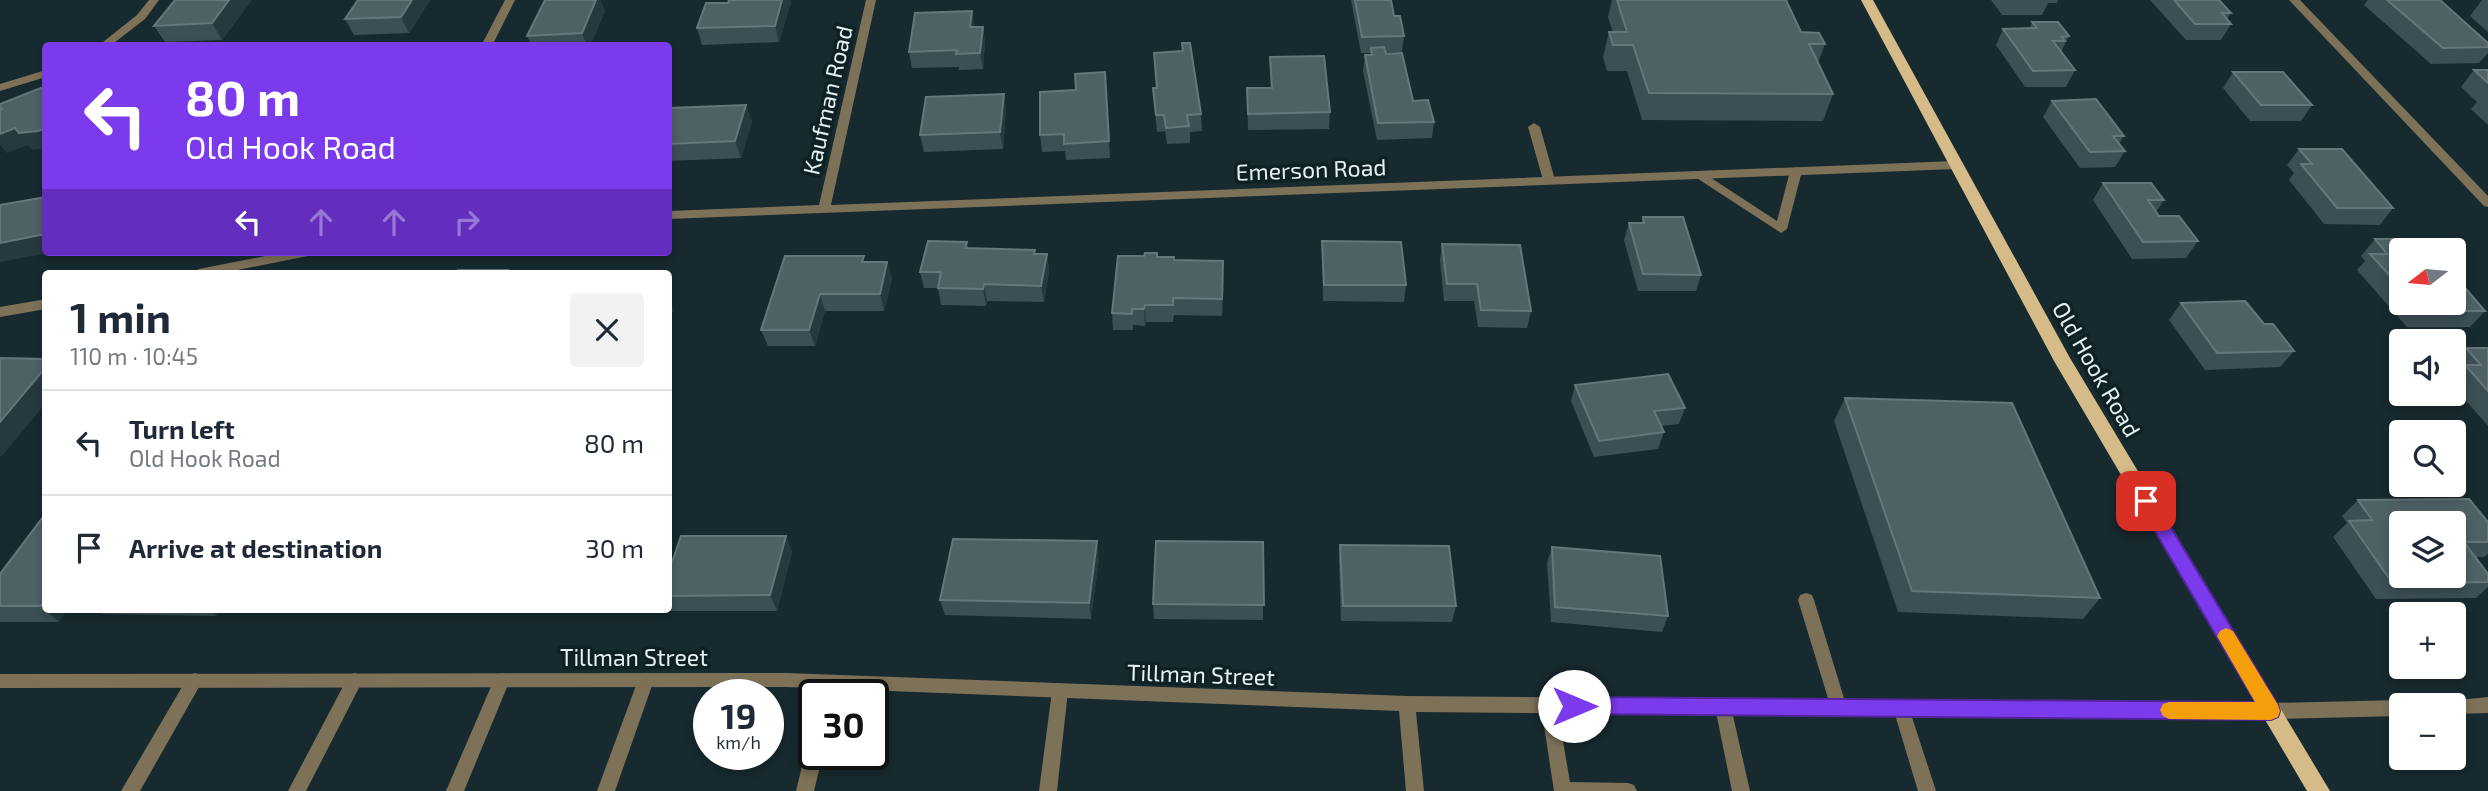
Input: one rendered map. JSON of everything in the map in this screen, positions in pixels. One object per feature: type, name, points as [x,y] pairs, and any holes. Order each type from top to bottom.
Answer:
[{"type":"main road","name":"Old Hook Road","points":[[1867,0],[2063,361],[2319,791]]},
{"type":"street","points":[[108,42],[141,17],[154,0]]},
{"type":"street","points":[[488,42],[510,0]]},
{"type":"street","name":"Kaufman Road","points":[[824,208],[872,0]]},
{"type":"street","points":[[2294,0],[2488,203]]},
{"type":"street","points":[[0,89],[42,75]]},
{"type":"street","points":[[1534,127],[1549,180]]},
{"type":"street","name":"Emerson Road","points":[[672,215],[1955,165]]},
{"type":"street","points":[[1698,175],[1781,229],[1796,171]]},
{"type":"street","points":[[214,270],[286,256]]},
{"type":"street","points":[[1,313],[42,305]]},
{"type":"street","points":[[1806,600],[1839,708]]},
{"type":"street","points":[[130,791],[195,680]]},
{"type":"street","points":[[297,791],[355,680]]},
{"type":"street","points":[[455,791],[502,680]]},
{"type":"street","points":[[606,791],[646,680]]},
{"type":"street","name":"Tillman Street","points":[[0,681],[646,680],[798,687]]},
{"type":"street","name":"Tillman Street","points":[[889,689],[1060,691],[1407,704],[2271,711],[2389,708]]},
{"type":"street","points":[[1048,791],[1060,691]]},
{"type":"street","points":[[1407,704],[1415,791]]},
{"type":"street","points":[[1549,705],[1562,790],[1628,791]]},
{"type":"street","points":[[2466,706],[2488,705]]},
{"type":"street","points":[[1723,707],[1741,791]]},
{"type":"street","points":[[1901,708],[1927,791]]},
{"type":"street","points":[[805,791],[810,770]]},
{"type":"building","points":[[175,0],[229,0],[212,23],[154,26]]},
{"type":"building","points":[[358,0],[412,0],[401,17],[345,19]]},
{"type":"building","points":[[545,0],[596,0],[582,33],[527,36]]},
{"type":"building","points":[[729,0],[782,0],[775,26],[697,28],[706,3],[728,3]]},
{"type":"building","points":[[1355,0],[1391,0],[1394,16],[1400,16],[1404,36],[1362,37]]},
{"type":"building","points":[[1617,0],[1786,0],[1801,32],[1819,33],[1825,44],[1809,44],[1833,94],[1649,93],[1633,45],[1613,45],[1609,32],[1627,32]]},
{"type":"building","points":[[2174,0],[2219,0],[2231,13],[2222,13],[2231,24],[2195,24]]},
{"type":"building","points":[[2387,0],[2440,0],[2488,43],[2488,47],[2443,48]]},
{"type":"building","points":[[972,11],[970,27],[983,27],[980,53],[956,54],[957,50],[909,52],[915,13]]},
{"type":"building","points":[[2032,22],[2058,22],[2069,36],[2062,37],[2065,41],[2053,41],[2075,70],[2033,71],[2003,29],[2037,28]]},
{"type":"building","points":[[1182,43],[1190,43],[1201,114],[1187,115],[1189,126],[1166,128],[1164,115],[1156,115],[1153,88],[1157,88],[1154,53],[1183,51]]},
{"type":"building","points":[[1384,47],[1386,54],[1402,53],[1413,101],[1428,100],[1434,122],[1378,123],[1365,55],[1372,55],[1371,48]]},
{"type":"building","points":[[1324,56],[1330,112],[1248,114],[1247,88],[1272,88],[1270,57]]},
{"type":"building","points":[[2474,70],[2488,70],[2488,83]]},
{"type":"building","points":[[1105,72],[1109,141],[1064,144],[1064,134],[1040,135],[1040,92],[1076,90],[1075,74]]},
{"type":"building","points":[[2233,72],[2283,72],[2312,105],[2261,105]]},
{"type":"building","points":[[42,88],[42,130],[19,133],[15,128],[0,134],[0,104]]},
{"type":"building","points":[[1004,94],[1000,132],[920,135],[926,97]]},
{"type":"building","points":[[2096,99],[2124,136],[2113,136],[2125,151],[2090,152],[2052,101]]},
{"type":"building","points":[[746,105],[735,141],[672,144],[672,108]]},
{"type":"building","points":[[2299,149],[2342,149],[2393,208],[2337,208],[2301,164],[2312,164]]},
{"type":"building","points":[[2103,183],[2151,183],[2164,200],[2148,200],[2159,216],[2179,216],[2198,241],[2143,242]]},
{"type":"building","points":[[42,198],[42,235],[0,243],[0,205]]},
{"type":"building","points":[[1643,217],[1683,217],[1701,275],[1643,274],[1629,223],[1644,223]]},
{"type":"building","points":[[2375,239],[2389,239],[2389,275],[2370,254],[2387,254]]},
{"type":"building","points":[[928,241],[967,242],[965,248],[1035,250],[1034,254],[1047,254],[1041,286],[984,284],[983,289],[938,288],[941,272],[920,272]]},
{"type":"building","points":[[1322,241],[1401,242],[1406,285],[1324,285]]},
{"type":"building","points":[[1442,244],[1520,245],[1531,311],[1481,310],[1477,284],[1447,284]]},
{"type":"building","points":[[1145,253],[1157,253],[1157,257],[1174,257],[1174,260],[1223,261],[1222,299],[1173,298],[1173,305],[1145,305],[1144,309],[1132,309],[1132,314],[1112,313],[1118,256],[1144,256]]},
{"type":"building","points":[[785,256],[864,256],[862,262],[887,262],[880,294],[820,294],[809,330],[761,330]]},
{"type":"building","points":[[2466,289],[2485,311],[2466,311]]},
{"type":"building","points":[[2245,301],[2264,324],[2273,324],[2294,351],[2217,353],[2181,303]]},
{"type":"building","points":[[2466,348],[2488,348],[2488,391],[2466,366],[2481,365]]},
{"type":"building","points":[[0,358],[42,359],[42,372],[0,422]]},
{"type":"building","points":[[1668,374],[1685,408],[1654,411],[1664,432],[1599,441],[1575,385]]},
{"type":"building","points":[[1845,398],[2012,403],[2100,598],[1912,591]]},
{"type":"building","points":[[2469,499],[2488,522],[2488,542],[2466,542],[2466,511],[2389,511],[2389,578],[2349,521],[2372,520],[2358,500]]},
{"type":"building","points":[[42,518],[42,605],[0,606],[0,574]]},
{"type":"building","points":[[681,536],[786,536],[770,595],[672,596],[672,562]]},
{"type":"building","points":[[953,539],[1097,541],[1089,603],[940,600]]},
{"type":"building","points":[[1156,541],[1263,542],[1264,605],[1153,604]]},
{"type":"building","points":[[1340,545],[1449,546],[1456,606],[1343,606]]},
{"type":"building","points":[[2466,545],[2488,574],[2488,582],[2466,582]]},
{"type":"building","points":[[1552,547],[1660,556],[1668,616],[1555,607]]},
{"type":"slow traffic","points":[[2169,710],[2271,711],[2226,636]]},
{"type":"route","points":[[1574,706],[2271,711],[2146,501]]}]
